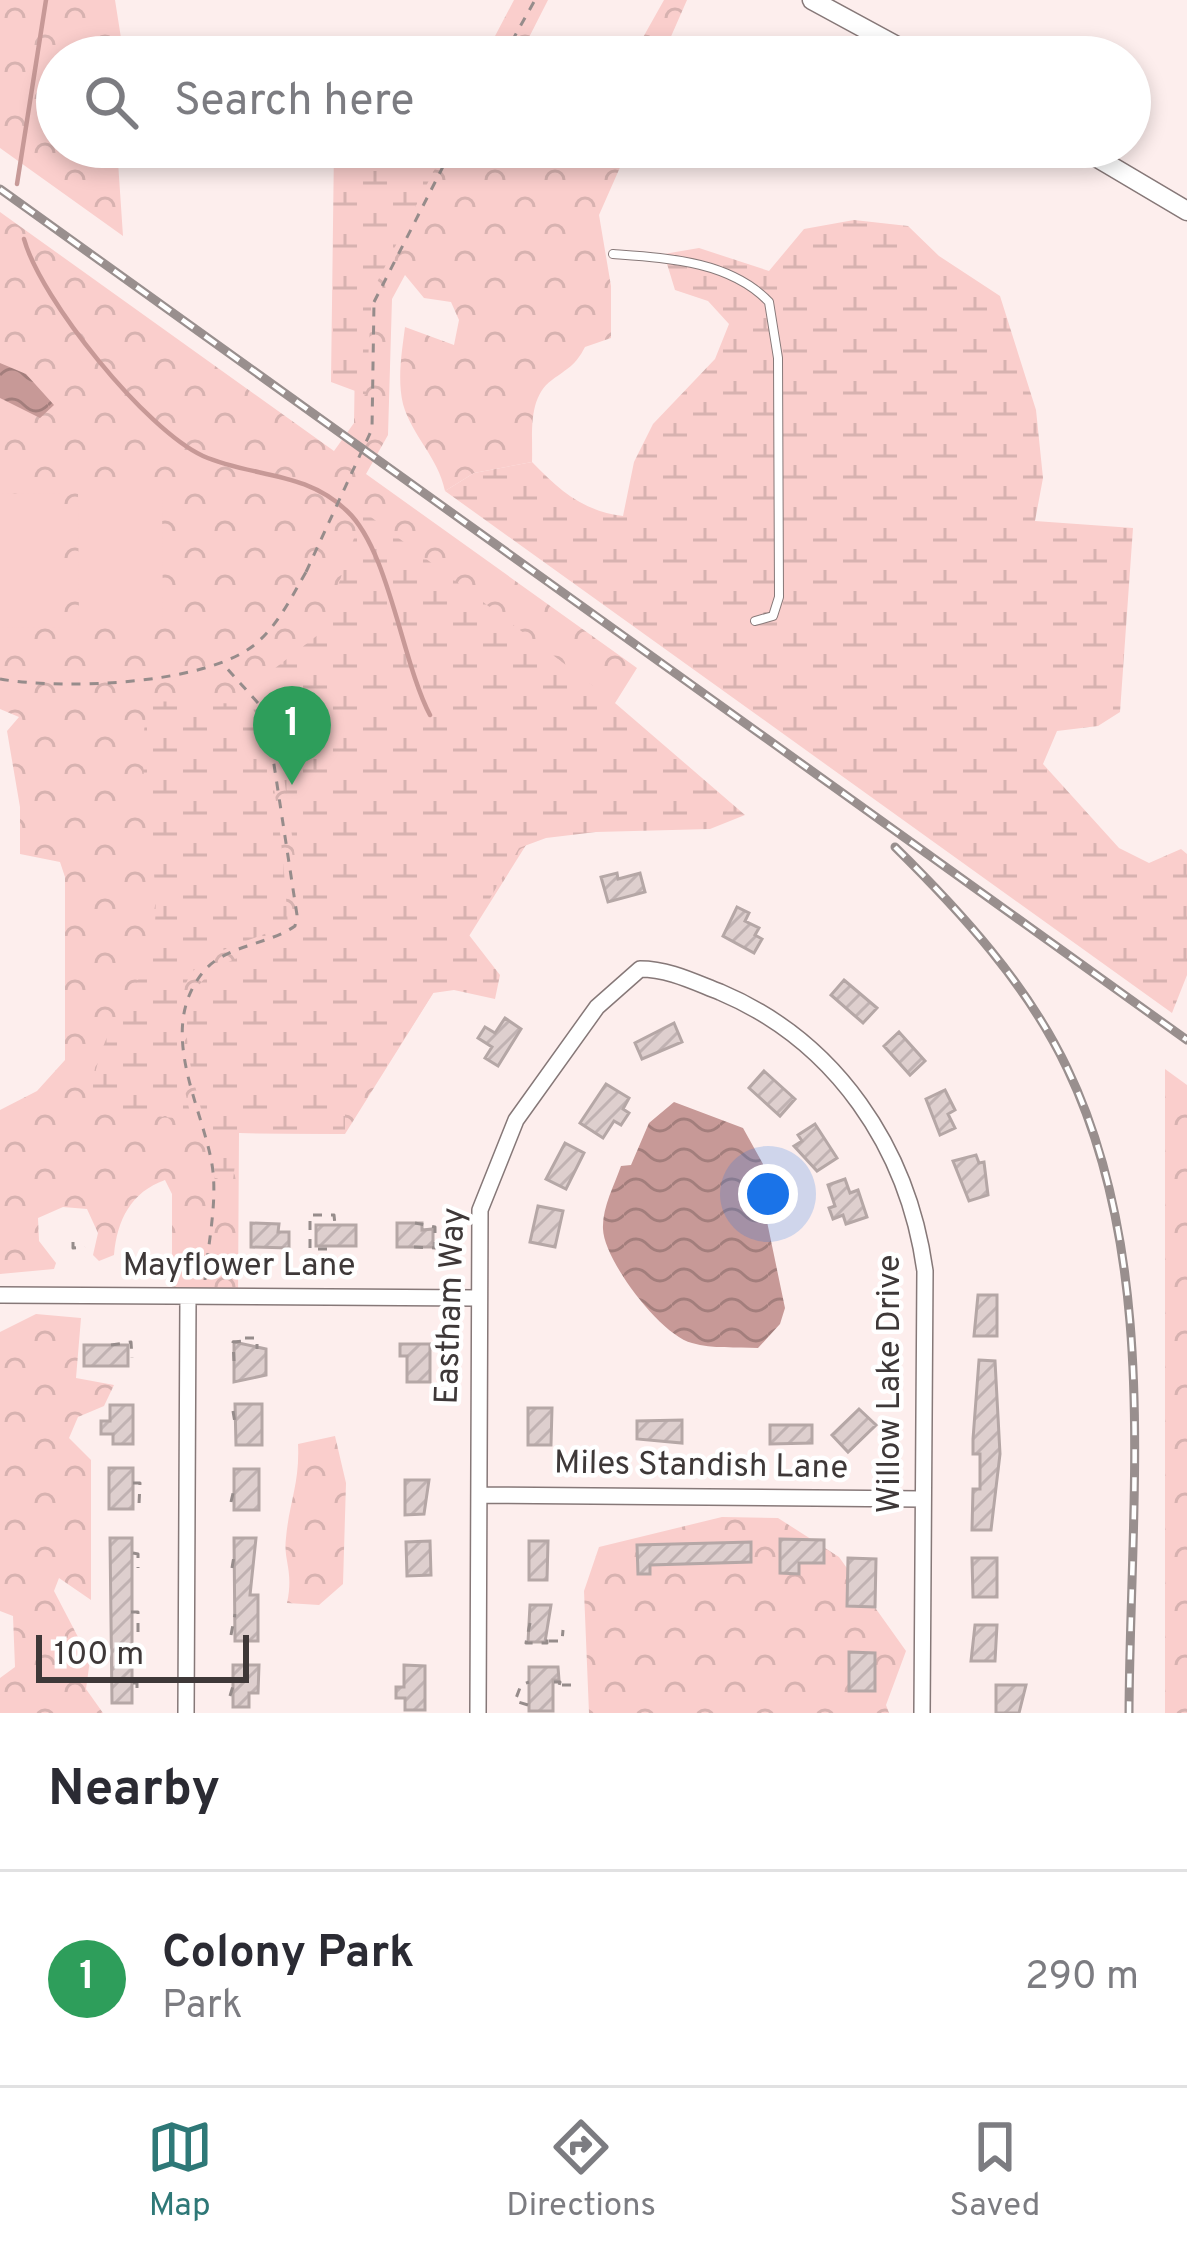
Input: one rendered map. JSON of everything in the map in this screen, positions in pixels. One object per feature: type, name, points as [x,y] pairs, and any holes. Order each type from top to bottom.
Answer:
[{"type":"street","points":[[812,0],[878,36]]},
{"type":"street","points":[[1114,168],[1187,211]]},
{"type":"street","name":"Eastham Way","points":[[478,1713],[480,1210],[500,1149],[596,1007],[630,975],[655,969]]},
{"type":"street","name":"Willow Lake Drive","points":[[655,969],[729,996],[792,1035],[851,1090],[892,1153],[911,1200],[925,1271],[922,1713]]},
{"type":"street","name":"Mayflower Lane","points":[[0,1295],[477,1298]]},
{"type":"street","points":[[186,1713],[188,1297]]},
{"type":"street","name":"Miles Standish Lane","points":[[479,1495],[921,1499]]},
{"type":"lane","points":[[613,254],[689,262],[732,275],[769,302],[778,358],[779,597],[773,616],[755,621]]},
{"type":"path","points":[[515,36],[536,0]]},
{"type":"path","points":[[0,679],[67,682],[179,675],[224,664],[254,645],[283,614],[372,429],[374,302],[442,168]]},
{"type":"path","points":[[205,1285],[213,1185],[183,1053],[190,997],[205,970],[230,953],[285,934],[295,926],[297,915],[265,724],[258,703],[224,664]]},
{"type":"path","points":[[327,1249],[310,1249],[310,1215],[334,1215],[334,1225]]},
{"type":"path","points":[[321,1215],[321,1225]]},
{"type":"path","points":[[414,1246],[435,1248],[435,1228],[416,1223]]},
{"type":"path","points":[[73,1242],[73,1248],[85,1247]]},
{"type":"path","points":[[234,1361],[232,1342],[256,1338],[257,1349]]},
{"type":"path","points":[[111,1345],[131,1342],[132,1358]]},
{"type":"path","points":[[233,1411],[235,1423]]},
{"type":"path","points":[[134,1483],[140,1483],[139,1504]]},
{"type":"path","points":[[231,1502],[234,1489]]},
{"type":"path","points":[[133,1553],[139,1554],[138,1568]]},
{"type":"path","points":[[232,1568],[234,1556]]},
{"type":"path","points":[[131,1612],[138,1612],[138,1635]]},
{"type":"path","points":[[231,1635],[235,1614]]},
{"type":"path","points":[[530,1623],[526,1643],[562,1641],[562,1630]]},
{"type":"path","points":[[547,1631],[547,1641]]},
{"type":"path","points":[[528,1705],[515,1701],[521,1685],[529,1682]]},
{"type":"path","points":[[133,1683],[137,1683],[137,1694]]},
{"type":"path","points":[[557,1693],[557,1683],[572,1685]]},
{"type":"path","points":[[230,1696],[233,1686]]},
{"type":"green space","points":[[0,0],[115,0],[121,36],[36,36],[36,168],[118,168],[123,236],[0,148]]},
{"type":"green space","points":[[514,0],[548,0],[530,36],[495,36]]},
{"type":"green space","points":[[664,0],[687,0],[671,36],[644,36]]},
{"type":"green space","points":[[334,168],[435,168],[372,292],[366,395],[331,382]]},
{"type":"green space","points":[[424,168],[620,168],[599,215],[611,286],[611,338],[585,347],[538,397],[532,462],[474,473],[445,491],[403,404],[401,365],[405,327],[454,345],[459,320],[451,302],[424,298],[405,275],[392,299],[388,435],[366,474],[637,668],[345,1134],[239,1133],[238,1297],[172,1297],[172,1194],[165,1180],[143,1192],[128,1209],[114,1255],[99,1261],[93,1255],[98,1233],[87,1209],[63,1207],[38,1218],[39,1241],[56,1263],[54,1269],[0,1274],[0,1110],[37,1091],[65,1060],[65,877],[60,862],[20,854],[20,807],[7,731],[19,717],[0,709],[0,212],[334,451],[354,423],[356,296]]},
{"type":"green space","points":[[854,220],[908,226],[939,256],[1000,296],[1036,410],[1043,478],[1035,521],[1133,528],[1120,712],[1098,726],[1057,731],[1043,764],[1119,848],[1149,863],[1181,849],[1187,854],[1187,975],[1172,1013],[445,491],[474,473],[532,462],[573,498],[623,516],[634,462],[653,424],[715,359],[729,324],[708,301],[675,290],[664,254],[699,248],[769,271],[804,229]]},
{"type":"green space","points":[[78,492],[162,492],[163,626],[79,626]]},
{"type":"green space","points":[[62,493],[62,627],[0,628],[0,494]]},
{"type":"green space","points":[[363,511],[608,697],[745,815],[710,829],[596,832],[546,838],[519,848],[469,935],[500,975],[495,999],[454,990],[433,993],[380,1077],[356,1088],[345,1101],[345,1134],[239,1133],[233,1180],[215,1178],[187,1042],[188,1015],[195,991],[212,972],[304,925],[270,672],[323,631]]},
{"type":"green space","points":[[149,701],[250,704],[266,747],[281,843],[288,925],[208,958],[193,971],[184,989],[178,1033],[192,1120],[119,1112],[87,1115],[102,1051],[142,971],[155,924],[143,757]]},
{"type":"green space","points":[[1165,1069],[1187,1085],[1187,1713],[1165,1713]]},
{"type":"green space","points":[[36,1314],[81,1318],[76,1378],[114,1385],[104,1406],[78,1417],[69,1438],[91,1460],[91,1600],[59,1578],[54,1591],[90,1660],[86,1689],[103,1713],[0,1713],[0,1678],[15,1667],[13,1616],[0,1611],[0,1332]]},
{"type":"green space","points":[[335,1436],[346,1483],[343,1584],[319,1605],[287,1603],[286,1538],[298,1444]]},
{"type":"green space","points":[[722,1517],[778,1518],[839,1557],[906,1651],[886,1705],[889,1713],[589,1713],[584,1591],[599,1547]]},
{"type":"water","points":[[0,363],[26,374],[54,405],[40,418],[0,398]]},
{"type":"water","points":[[674,1102],[743,1128],[763,1164],[765,1212],[785,1308],[780,1324],[758,1348],[708,1346],[679,1337],[636,1295],[606,1242],[604,1213],[621,1166],[631,1165],[649,1123]]},
{"type":"building","points":[[617,873],[618,879],[640,873],[645,892],[608,902],[601,877]]},
{"type":"building","points":[[737,907],[749,913],[745,921],[759,928],[755,935],[762,939],[754,953],[723,936]]},
{"type":"building","points":[[844,980],[877,1008],[863,1023],[831,995]]},
{"type":"building","points":[[505,1018],[521,1029],[498,1066],[485,1058],[492,1047],[478,1038],[485,1027],[495,1033]]},
{"type":"building","points":[[674,1023],[682,1042],[642,1059],[635,1043]]},
{"type":"building","points":[[899,1032],[925,1061],[910,1075],[884,1046]]},
{"type":"building","points":[[764,1071],[795,1099],[780,1116],[749,1088]]},
{"type":"building","points":[[606,1084],[629,1098],[623,1109],[629,1113],[621,1125],[614,1121],[603,1138],[580,1123]]},
{"type":"building","points":[[945,1090],[955,1110],[948,1114],[955,1128],[940,1135],[926,1099]]},
{"type":"building","points":[[815,1124],[837,1158],[817,1171],[794,1146],[802,1141],[798,1135]]},
{"type":"building","points":[[565,1143],[584,1153],[566,1189],[546,1179]]},
{"type":"building","points":[[976,1155],[979,1163],[984,1162],[988,1195],[969,1201],[953,1161]]},
{"type":"building","points":[[845,1179],[850,1193],[858,1190],[867,1217],[846,1224],[843,1215],[833,1219],[829,1208],[835,1206],[828,1185]]},
{"type":"building","points":[[538,1206],[563,1211],[555,1247],[530,1242]]},
{"type":"building","points":[[251,1223],[279,1224],[278,1232],[289,1232],[289,1248],[251,1247]]},
{"type":"building","points":[[397,1223],[422,1223],[422,1230],[433,1229],[433,1247],[397,1247]]},
{"type":"building","points":[[316,1225],[356,1225],[356,1246],[316,1246]]},
{"type":"building","points":[[978,1295],[997,1295],[997,1336],[974,1336]]},
{"type":"building","points":[[234,1342],[266,1349],[266,1375],[234,1382]]},
{"type":"building","points":[[400,1344],[430,1344],[430,1382],[407,1382],[407,1356],[400,1356]]},
{"type":"building","points":[[84,1345],[128,1345],[128,1366],[84,1366]]},
{"type":"building","points":[[979,1360],[995,1361],[1000,1454],[991,1530],[972,1530],[973,1489],[980,1489],[980,1454],[973,1454]]},
{"type":"building","points":[[235,1404],[262,1404],[262,1445],[236,1445]]},
{"type":"building","points":[[110,1405],[133,1405],[133,1444],[113,1444],[113,1434],[101,1434],[101,1421],[110,1421]]},
{"type":"building","points":[[528,1408],[552,1408],[551,1445],[528,1445]]},
{"type":"building","points":[[859,1409],[876,1425],[848,1452],[832,1435]]},
{"type":"building","points":[[682,1420],[682,1443],[637,1439],[637,1421]]},
{"type":"building","points":[[770,1425],[812,1425],[812,1443],[770,1444]]},
{"type":"building","points":[[109,1468],[133,1468],[133,1509],[109,1509]]},
{"type":"building","points":[[234,1469],[259,1469],[259,1510],[234,1510]]},
{"type":"building","points":[[405,1480],[429,1480],[424,1514],[405,1515]]},
{"type":"building","points":[[110,1538],[132,1538],[132,1703],[112,1703]]},
{"type":"building","points":[[234,1538],[256,1538],[250,1595],[258,1595],[258,1641],[235,1641]]},
{"type":"building","points":[[780,1539],[824,1540],[824,1563],[799,1563],[799,1574],[780,1573]]},
{"type":"building","points":[[430,1541],[431,1575],[407,1576],[406,1542]]},
{"type":"building","points":[[529,1541],[548,1541],[547,1580],[529,1580]]},
{"type":"building","points":[[751,1542],[751,1562],[650,1565],[650,1574],[638,1574],[637,1545]]},
{"type":"building","points":[[848,1558],[876,1559],[875,1607],[847,1606]]},
{"type":"building","points":[[972,1558],[997,1558],[997,1597],[973,1597]]},
{"type":"building","points":[[530,1605],[551,1605],[545,1642],[528,1642]]},
{"type":"building","points":[[975,1625],[997,1625],[995,1661],[971,1661]]},
{"type":"building","points":[[849,1652],[875,1653],[875,1691],[849,1691]]},
{"type":"building","points":[[233,1665],[259,1665],[258,1693],[249,1693],[249,1707],[233,1707]]},
{"type":"building","points":[[404,1665],[425,1666],[425,1710],[405,1710],[405,1698],[396,1698],[396,1687],[404,1687]]},
{"type":"building","points":[[529,1667],[558,1667],[553,1711],[529,1711]]},
{"type":"building","points":[[996,1685],[1026,1685],[1019,1713],[996,1713]]},
{"type":"waterway","points":[[40,36],[46,0]]},
{"type":"waterway","points":[[17,184],[36,63]]},
{"type":"waterway","points":[[24,239],[34,265],[73,328],[153,420],[203,456],[296,481],[347,511],[374,552],[430,715]]},
{"type":"railway","points":[[0,189],[1187,1040]]},
{"type":"railway","points":[[895,847],[968,923],[1033,1007],[1067,1068],[1097,1143],[1116,1222],[1134,1385],[1129,1713]]},
{"type":"place","name":"Colony Park","points":[[292,785]]}]
